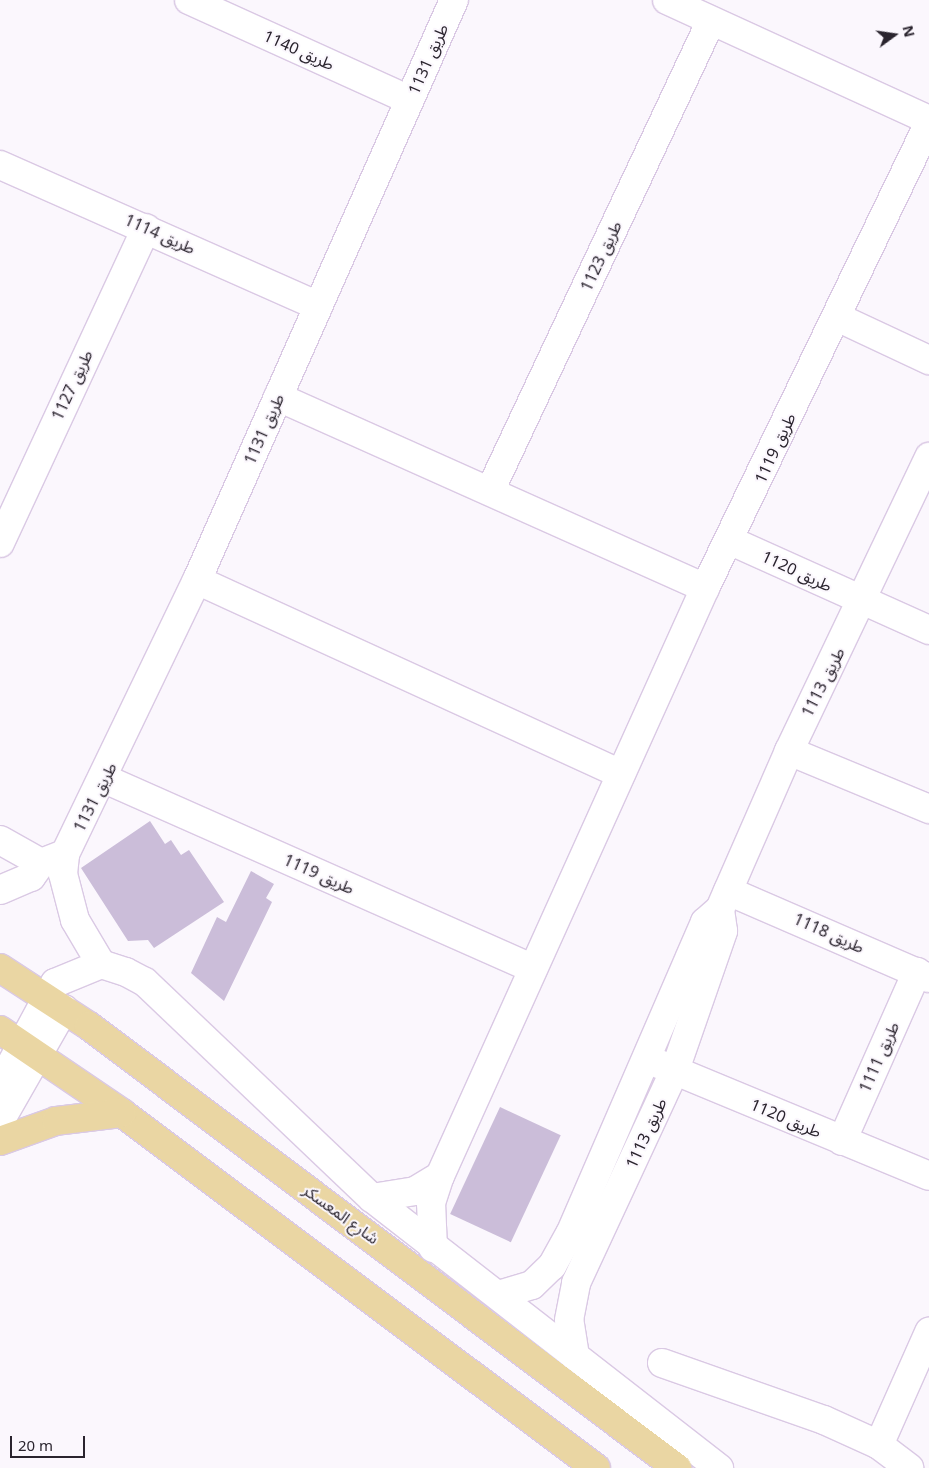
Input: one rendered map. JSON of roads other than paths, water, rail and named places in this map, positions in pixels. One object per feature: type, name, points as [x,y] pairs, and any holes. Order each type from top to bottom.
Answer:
[{"type":"main road","name":"شارع المعسكر","points":[[0,968],[55,1003],[677,1468]]},
{"type":"main road","points":[[20,1044],[122,1113],[596,1468]]},
{"type":"main road","points":[[0,1141],[63,1119],[122,1113]]},
{"type":"street","name":"طريق 1140","points":[[189,0],[409,100]]},
{"type":"street","name":"طريق 1131","points":[[53,859],[105,779],[197,580],[454,0]]},
{"type":"street","points":[[667,0],[929,121]]},
{"type":"street","name":"طريق 1123","points":[[490,491],[711,21]]},
{"type":"street","name":"طريق 1119","points":[[433,1248],[431,1203],[440,1176],[705,588],[731,541],[929,121]]},
{"type":"street","name":"طريق 1114","points":[[0,165],[146,228],[318,306]]},
{"type":"street","name":"طريق 1127","points":[[0,543],[146,228]]},
{"type":"street","points":[[837,318],[929,360]]},
{"type":"street","points":[[278,397],[705,588]]},
{"type":"street","name":"طريق 1113","points":[[499,1294],[532,1286],[552,1266],[570,1234],[644,1058],[705,922],[724,900],[789,751],[864,602],[929,457]]},
{"type":"street","name":"طريق 1120","points":[[731,541],[864,602]]},
{"type":"street","points":[[197,580],[621,774]]},
{"type":"street","points":[[864,602],[929,630]]},
{"type":"street","points":[[789,751],[929,809]]},
{"type":"street","name":"طريق 1119","points":[[105,779],[533,969]]},
{"type":"street","points":[[0,840],[53,859],[63,874],[75,920],[102,964],[145,982],[372,1198],[433,1248],[499,1294],[719,1468]]},
{"type":"street","points":[[0,890],[31,877],[53,859]]},
{"type":"street","name":"طريق 1113","points":[[575,1356],[569,1320],[576,1283],[675,1070],[723,931],[724,900]]},
{"type":"street","name":"طريق 1118","points":[[724,900],[923,975]]},
{"type":"street","points":[[0,1085],[20,1044],[55,1003],[56,983],[102,964]]},
{"type":"street","name":"طريق 1111","points":[[842,1141],[923,975]]},
{"type":"street","points":[[0,1121],[20,1044]]},
{"type":"street","name":"طريق 1120","points":[[644,1058],[929,1176]]},
{"type":"street","points":[[372,1198],[415,1191],[440,1176]]},
{"type":"street","points":[[879,1445],[929,1332]]},
{"type":"street","points":[[662,1363],[770,1399],[879,1445],[909,1468]]}]
